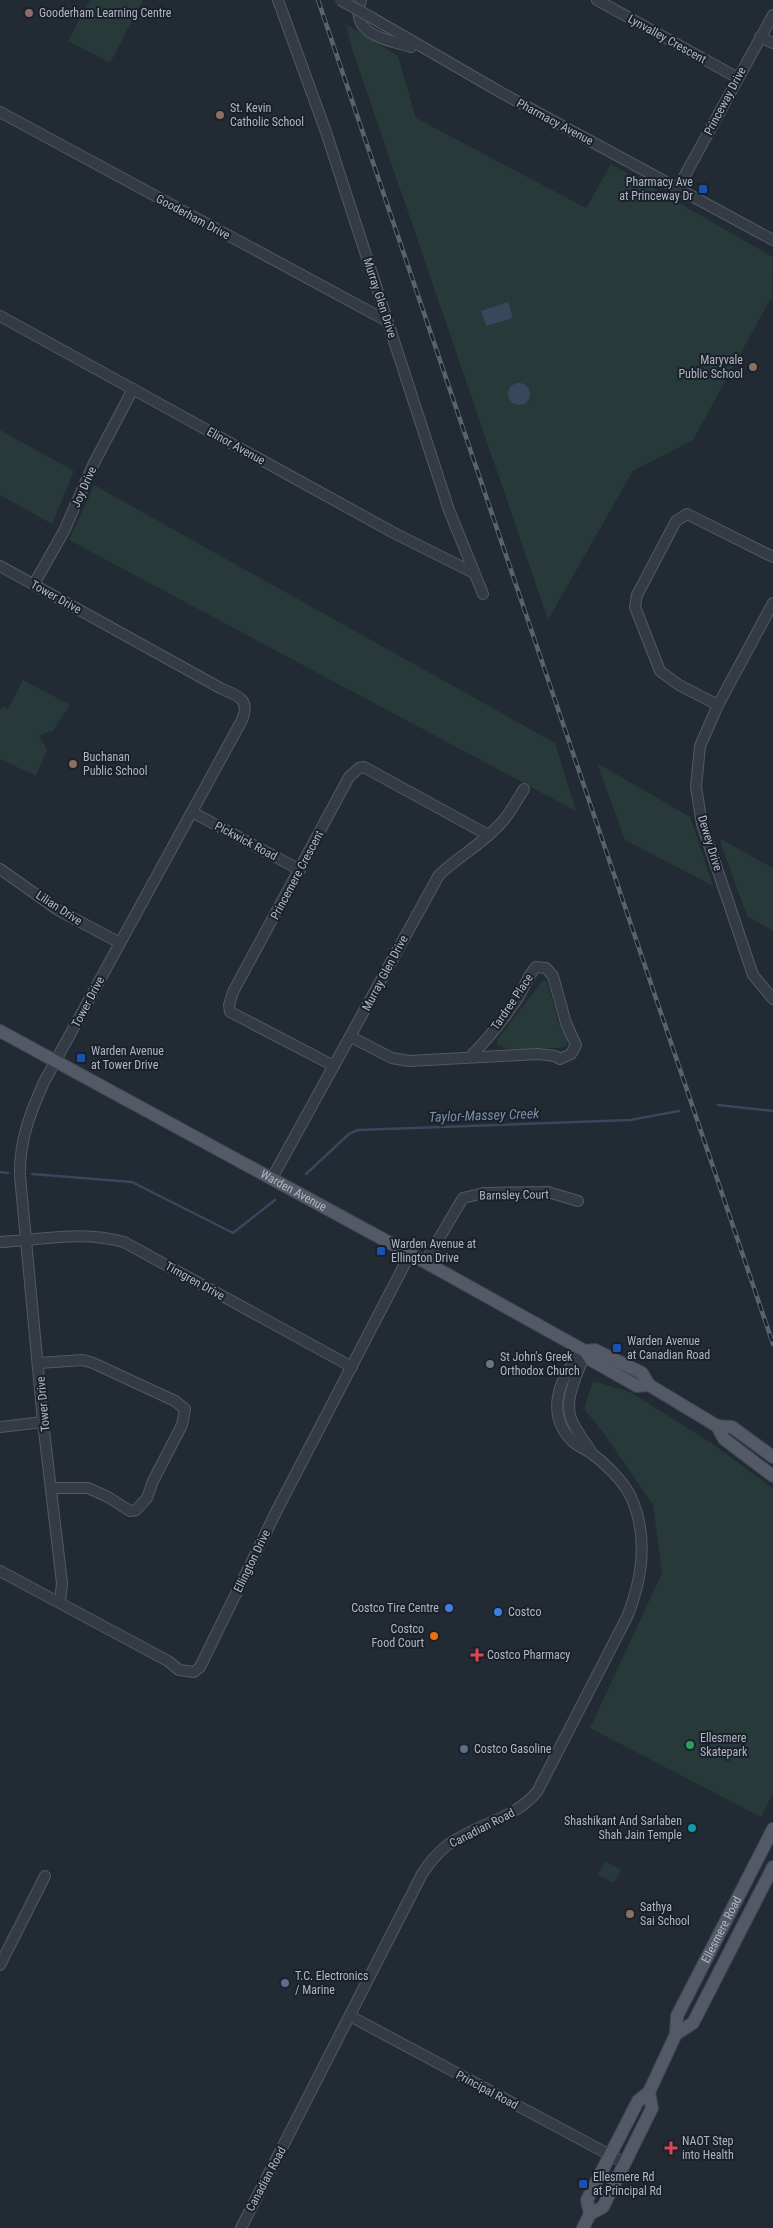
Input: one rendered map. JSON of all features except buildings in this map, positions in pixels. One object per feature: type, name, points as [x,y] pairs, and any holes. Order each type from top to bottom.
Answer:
[{"type":"main road","name":"Warden Avenue","points":[[0,1031],[272,1178],[585,1351],[595,1350],[642,1373],[649,1385],[717,1426],[724,1439],[773,1476]]},
{"type":"main road","name":"Warden Avenue","points":[[717,1426],[732,1426],[773,1456]]},
{"type":"main road","name":"Ellesmere Road","points":[[590,2214],[587,2200],[638,2101],[649,2092],[676,2034],[677,2016],[773,1829]]},
{"type":"main road","name":"Ellesmere Road","points":[[676,2034],[693,2023],[773,1867]]},
{"type":"main road","points":[[747,1880],[762,1888]]},
{"type":"main road","name":"Ellesmere Road","points":[[582,2228],[590,2214],[603,2207],[625,2163],[652,2108],[649,2092]]},
{"type":"street","name":"Murray Glen Drive","points":[[278,0],[326,132],[449,510],[483,594]]},
{"type":"street","name":"Pharmacy Avenue","points":[[340,0],[500,92],[773,240]]},
{"type":"street","points":[[361,0],[358,7],[359,17],[369,33],[377,38],[411,47]]},
{"type":"street","name":"Lynvalley Crescent","points":[[597,0],[738,78]]},
{"type":"street","name":"Princeway Drive","points":[[678,188],[773,15]]},
{"type":"street","points":[[760,37],[773,43]]},
{"type":"street","name":"Gooderham Drive","points":[[0,112],[387,321]]},
{"type":"street","name":"Elinor Avenue","points":[[0,316],[394,533],[474,573]]},
{"type":"street","name":"Joy Drive","points":[[34,584],[64,531],[94,463],[133,389]]},
{"type":"street","points":[[718,705],[678,685],[660,671],[635,607],[637,594],[676,521],[687,514],[773,557]]},
{"type":"street","name":"Tower Drive","points":[[0,566],[237,696],[244,702],[245,711],[241,722],[44,1082],[31,1111],[20,1152],[43,1422],[62,1583],[60,1602]]},
{"type":"street","name":"Dewey Drive","points":[[773,603],[718,705],[700,746],[696,787],[702,824],[753,975],[773,999]]},
{"type":"street","name":"Princemere Crescent","points":[[334,1066],[230,1012],[229,1006],[233,992],[349,777],[359,768],[364,767],[488,835]]},
{"type":"street","name":"Murray Glen Drive","points":[[272,1178],[439,875],[453,861],[501,823],[524,789]]},
{"type":"street","name":"Pickwick Road","points":[[192,812],[300,870]]},
{"type":"street","name":"Lilian Drive","points":[[0,869],[58,910],[120,944]]},
{"type":"street","name":"Tardree Place","points":[[351,1037],[392,1058],[409,1061],[538,1054],[555,1056],[560,1059],[574,1052],[576,1045],[566,1023],[553,976],[546,968],[536,967],[531,972],[516,1000],[490,1035],[470,1057]]},
{"type":"street","name":"Barnsley Court","points":[[425,1262],[463,1198],[484,1193],[548,1192],[578,1201]]},
{"type":"street","name":"Timgren Drive","points":[[0,1242],[75,1236],[111,1238],[124,1242],[352,1367]]},
{"type":"street","name":"Ellington Drive","points":[[0,1571],[168,1661],[179,1670],[194,1672],[200,1668],[277,1510],[410,1254]]},
{"type":"street","name":"Canadian Road","points":[[241,2228],[422,1874],[435,1857],[456,1839],[516,1812],[537,1792],[627,1617],[634,1598],[642,1560],[639,1519],[623,1484],[593,1454],[572,1442],[563,1430],[556,1411],[558,1392],[562,1383],[573,1362],[585,1351]]},
{"type":"street","points":[[39,1364],[83,1360],[93,1362],[182,1405],[185,1409],[182,1425],[152,1481],[147,1498],[136,1510],[130,1511],[108,1497],[88,1488],[52,1488]]},
{"type":"street","points":[[0,1427],[43,1422]]},
{"type":"street","points":[[0,1965],[45,1876]]},
{"type":"street","name":"Principal Road","points":[[350,2016],[625,2163]]},
{"type":"shaded area","points":[[90,0],[143,0],[110,63],[68,41]]},
{"type":"shaded area","points":[[346,24],[398,56],[416,118],[586,208],[611,164],[773,257],[772,300],[770,300],[693,440],[633,471],[548,620],[352,49]]},
{"type":"shaded area","points":[[0,430],[74,471],[52,524],[0,495]]},
{"type":"shaded area","points":[[94,485],[555,743],[576,811],[69,540]]},
{"type":"shaded area","points":[[23,680],[70,705],[53,731],[39,735],[47,750],[36,776],[0,759],[0,711],[2,706],[8,709]]},
{"type":"shaded area","points":[[597,763],[690,817],[713,886],[625,840]]},
{"type":"shaded area","points":[[719,838],[773,868],[773,931],[747,916]]},
{"type":"shaded area","points":[[543,980],[547,981],[558,1021],[567,1039],[567,1045],[561,1048],[506,1049],[497,1044],[497,1040]]},
{"type":"shaded area","points":[[593,1381],[630,1392],[710,1442],[773,1488],[773,1793],[761,1817],[590,1728],[662,1573],[653,1505],[605,1435],[584,1409]]},
{"type":"shaded area","points":[[605,1861],[621,1870],[614,1883],[598,1875]]},
{"type":"water","points":[[508,302],[513,318],[486,326],[481,311]]},
{"type":"water","points":[[519,383],[527,386],[530,394],[527,402],[519,405],[511,402],[508,394],[511,386]]},
{"type":"waterway","name":"Taylor-Massey Creek","points":[[718,1105],[773,1111]]},
{"type":"waterway","name":"Taylor-Massey Creek","points":[[306,1174],[349,1134],[358,1130],[630,1120],[679,1111]]},
{"type":"waterway","name":"Taylor-Massey Creek","points":[[0,1172],[8,1173]]},
{"type":"waterway","name":"Taylor-Massey Creek","points":[[32,1174],[132,1182],[233,1233],[275,1200]]},
{"type":"railway","points":[[318,0],[773,1344]]},
{"type":"place","name":"Gooderham Learning Centre","points":[[29,13]]},
{"type":"place","name":"St. Kevin Catholic School","points":[[220,115]]},
{"type":"place","name":"Pharmacy Ave at Princeway Dr","points":[[703,189]]},
{"type":"place","name":"Maryvale Public School","points":[[753,367]]},
{"type":"place","name":"Buchanan Public School","points":[[73,764]]},
{"type":"place","name":"Warden Avenue at Tower Drive","points":[[81,1058]]},
{"type":"place","name":"Warden Avenue at Ellington Drive","points":[[381,1251]]},
{"type":"place","name":"Warden Avenue at Canadian Road","points":[[617,1348]]},
{"type":"place","name":"St John's Greek Orthodox Church","points":[[490,1364]]},
{"type":"place","name":"Costco Tire Centre","points":[[449,1608]]},
{"type":"place","name":"Costco","points":[[498,1612]]},
{"type":"place","name":"Costco Food Court","points":[[434,1636]]},
{"type":"place","name":"Costco Pharmacy","points":[[477,1655]]},
{"type":"place","name":"Ellesmere Skatepark","points":[[690,1745]]},
{"type":"place","name":"Costco Gasoline","points":[[464,1749]]},
{"type":"place","name":"Shashikant And Sarlaben Shah Jain Temple","points":[[692,1828]]},
{"type":"place","name":"Sathya Sai School","points":[[630,1914]]},
{"type":"place","name":"T.C. Electronics / Marine","points":[[285,1983]]},
{"type":"place","name":"NAOT Step into Health","points":[[671,2148]]},
{"type":"place","name":"Ellesmere Rd at Principal Rd","points":[[583,2184]]}]
